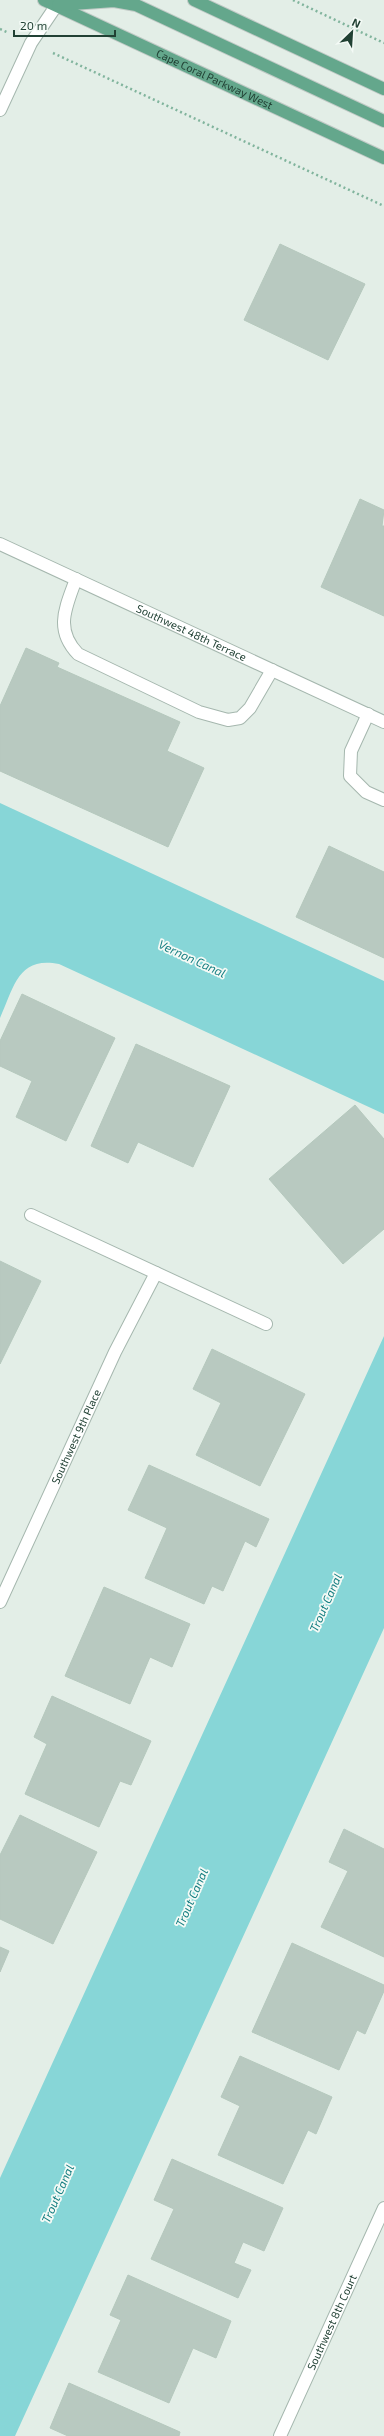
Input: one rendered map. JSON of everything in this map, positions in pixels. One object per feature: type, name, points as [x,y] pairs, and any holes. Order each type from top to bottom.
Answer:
[{"type":"main road","name":"Cape Coral Parkway West","points":[[44,0],[384,158]]},
{"type":"main road","points":[[194,0],[384,88]]},
{"type":"main road","points":[[56,6],[114,1],[136,5],[384,121]]},
{"type":"street","points":[[0,110],[31,43],[56,6]]},
{"type":"street","name":"Southwest 48th Terrace","points":[[0,544],[384,722]]},
{"type":"street","points":[[76,579],[64,615],[64,631],[68,644],[78,654],[199,712],[228,720],[240,718],[250,708],[272,670]]},
{"type":"street","points":[[368,714],[352,751],[350,776],[366,792],[384,800]]},
{"type":"street","points":[[31,1215],[266,1324]]},
{"type":"street","name":"Southwest 9th Place","points":[[0,1602],[115,1352],[156,1273]]},
{"type":"street","name":"Southwest 8th Court","points":[[280,2436],[384,2208]]},
{"type":"path","points":[[293,0],[384,43]]},
{"type":"path","points":[[0,29],[384,206]]},
{"type":"water","name":"Vernon Canal","points":[[0,803],[384,981],[384,1114],[59,964],[45,963],[34,965],[26,969],[19,976],[14,985],[0,1018]]},
{"type":"water","name":"Trout Canal","points":[[384,1336],[384,1628],[15,2436],[0,2436],[0,2178]]},
{"type":"building","points":[[280,244],[365,284],[328,360],[244,320]]},
{"type":"building","points":[[360,499],[384,510],[382,526],[384,526],[384,616],[321,587]]},
{"type":"building","points":[[26,648],[59,663],[57,667],[180,722],[167,751],[204,768],[168,847],[0,771],[0,706]]},
{"type":"building","points":[[329,846],[384,872],[384,958],[296,917]]},
{"type":"building","points":[[22,994],[115,1038],[66,1141],[16,1117],[32,1081],[0,1066],[0,1041]]},
{"type":"building","points":[[136,1044],[230,1086],[193,1167],[138,1142],[128,1163],[91,1146]]},
{"type":"building","points":[[355,1105],[384,1139],[384,1229],[343,1264],[269,1179]]},
{"type":"building","points":[[0,1261],[41,1281],[0,1364]]},
{"type":"building","points":[[212,1349],[305,1394],[260,1486],[196,1455],[221,1403],[193,1389]]},
{"type":"building","points":[[149,1465],[269,1519],[256,1547],[245,1541],[223,1591],[212,1586],[204,1604],[145,1578],[167,1528],[128,1510]]},
{"type":"building","points":[[104,1587],[190,1624],[172,1667],[150,1657],[130,1704],[65,1676]]},
{"type":"building","points":[[52,1696],[151,1741],[131,1785],[120,1781],[99,1827],[25,1794],[47,1744],[34,1737]]},
{"type":"building","points":[[20,1815],[97,1852],[53,1944],[0,1919],[0,1855]]},
{"type":"building","points":[[344,1829],[384,1849],[384,1957],[321,1927],[348,1871],[329,1862]]},
{"type":"building","points":[[292,1943],[384,1985],[384,1991],[365,2034],[357,2030],[339,2070],[252,2032]]},
{"type":"building","points":[[0,1947],[9,1951],[0,1972]]},
{"type":"building","points":[[240,2056],[332,2097],[316,2134],[308,2130],[283,2184],[218,2155],[240,2106],[221,2097]]},
{"type":"building","points":[[172,2159],[283,2208],[264,2251],[243,2242],[234,2263],[251,2270],[238,2298],[151,2259],[174,2209],[154,2200]]},
{"type":"building","points":[[128,2275],[231,2321],[216,2358],[193,2348],[169,2403],[98,2372],[121,2320],[110,2315]]},
{"type":"building","points":[[69,2383],[180,2432],[179,2436],[68,2436],[50,2428]]}]
